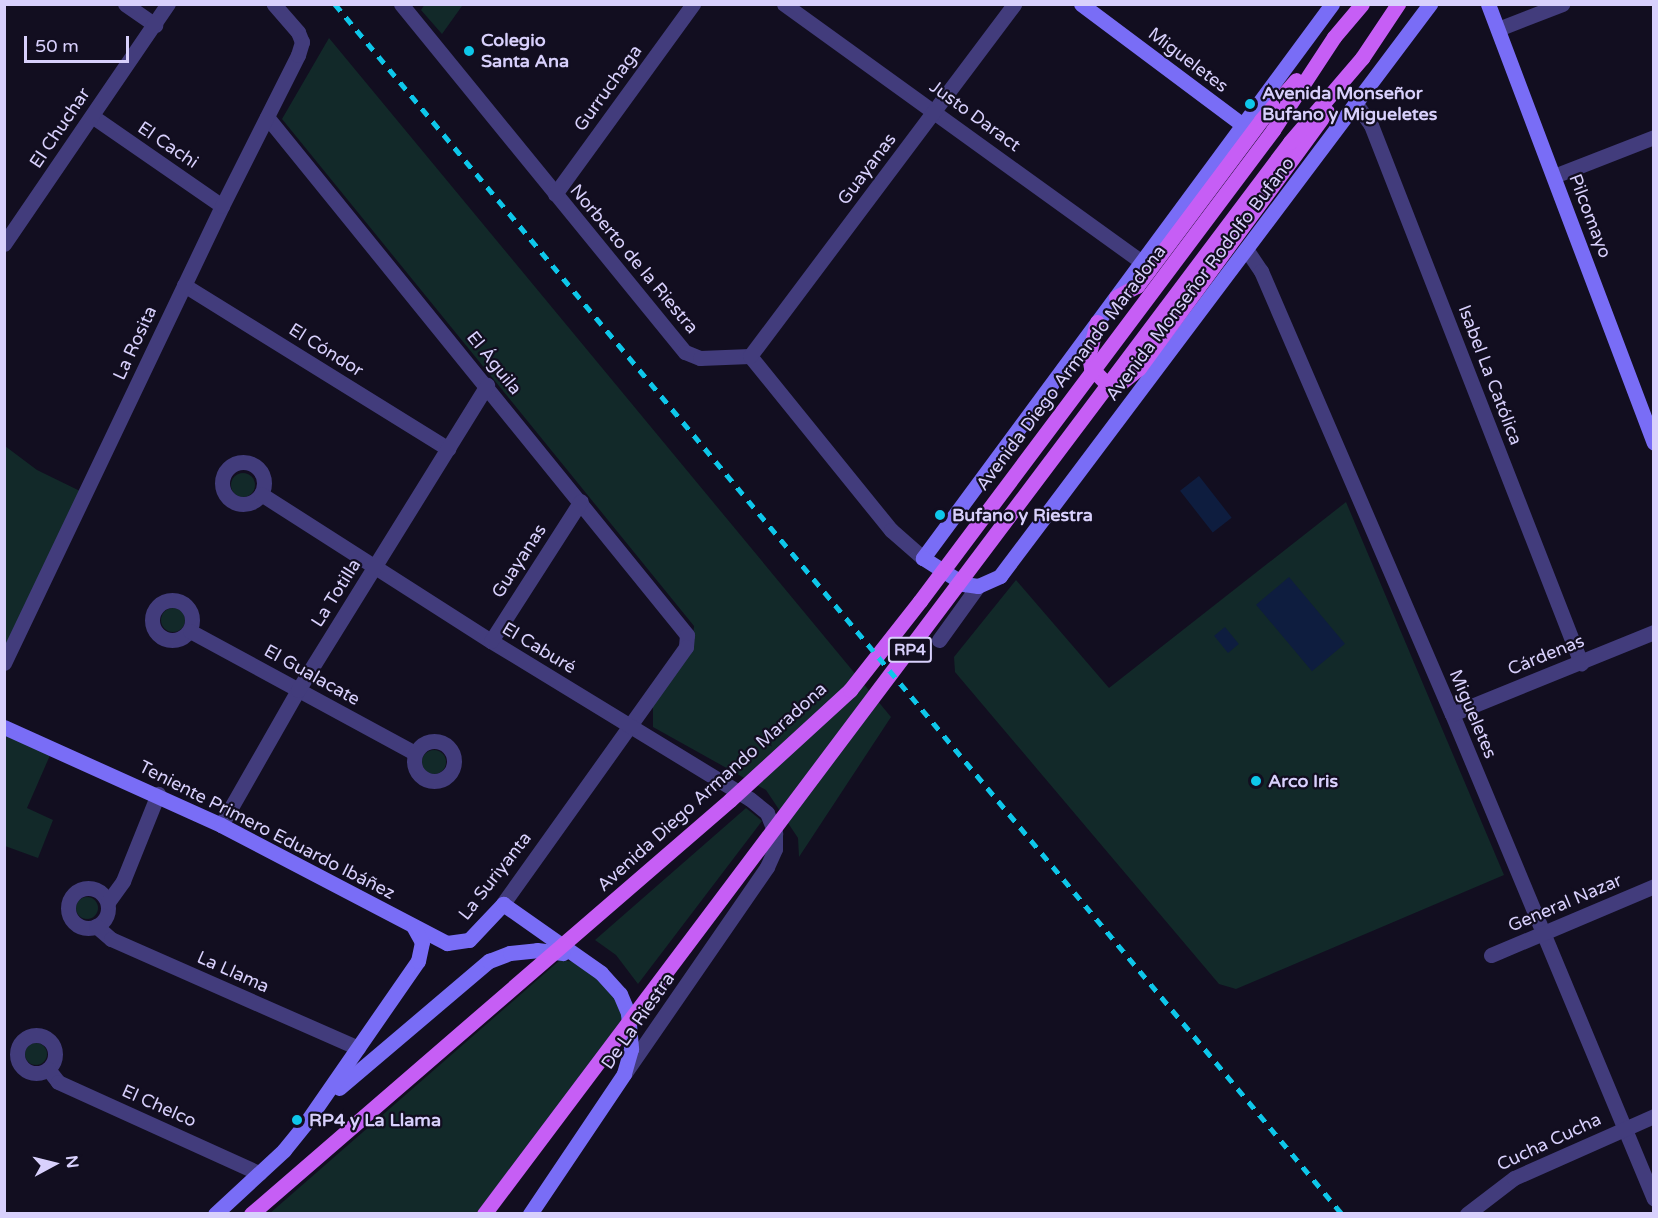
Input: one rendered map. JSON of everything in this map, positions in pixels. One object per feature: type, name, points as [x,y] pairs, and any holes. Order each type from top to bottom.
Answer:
[{"type":"main road","points":[[1116,297],[1137,286],[1261,120],[1334,37],[1355,4]]},
{"type":"main road","name":"Avenida Diego Armando Maradona","points":[[251,1214],[730,800],[850,690],[1273,130],[1334,37],[1362,4]]},
{"type":"main road","name":"RP4","points":[[484,1214],[1290,142],[1362,58],[1398,4]]},
{"type":"main road","points":[[1097,322],[1089,355],[1091,368],[1105,382],[1122,382],[1138,368],[1301,151],[1362,58],[1407,4]]},
{"type":"street","points":[[124,4],[155,25]]},
{"type":"street","name":"El Chuchar","points":[[4,244],[168,4]]},
{"type":"street","name":"La Rosita","points":[[4,663],[302,42],[274,4]]},
{"type":"street","name":"Norberto de la Riestra","points":[[401,4],[685,352],[700,358],[750,356]]},
{"type":"street","name":"Gurruchaga","points":[[555,194],[693,4]]},
{"type":"street","name":"Justo Daract","points":[[784,4],[936,111],[1142,262]]},
{"type":"street","name":"Guayanas","points":[[750,356],[936,111],[1014,4]]},
{"type":"street","name":"Migueletes","points":[[1081,4],[1243,125]]},
{"type":"street","points":[[923,558],[1332,4]]},
{"type":"street","name":"Avenida Monseñor Rodolfo Bufano","points":[[978,586],[1000,576],[1246,249],[1358,105],[1430,4]]},
{"type":"street","name":"Pilcomayo","points":[[1488,4],[1653,443]]},
{"type":"street","points":[[1498,29],[1562,4]]},
{"type":"street","name":"Isabel La Católica","points":[[1358,105],[1371,125],[1581,663]]},
{"type":"street","name":"El Cachi","points":[[92,116],[222,206]]},
{"type":"street","name":"El Águila","points":[[267,117],[487,385],[687,635]]},
{"type":"street","points":[[1554,176],[1653,137]]},
{"type":"street","name":"Migueletes","points":[[1246,249],[1261,271],[1452,714],[1545,933],[1653,1199]]},
{"type":"street","name":"El Cóndor","points":[[184,285],[448,449]]},
{"type":"street","points":[[750,356],[891,530],[923,558],[964,584],[978,586],[939,640]]},
{"type":"street","name":"La Totilla","points":[[221,825],[298,690],[487,385]]},
{"type":"street","name":"El Caburé","points":[[261,494],[491,641],[758,805],[767,813],[775,833],[775,849]]},
{"type":"street","name":"Guayanas","points":[[491,641],[581,501]]},
{"type":"street","name":"El Gualacate","points":[[190,631],[415,753]]},
{"type":"street","name":"Cárdenas","points":[[1452,714],[1653,632]]},
{"type":"street","name":"La Suriyanta","points":[[412,926],[447,943],[469,940],[503,904],[686,647],[687,635]]},
{"type":"street","name":"Teniente Primero Eduardo Ibáñez","points":[[4,727],[158,794],[412,926]]},
{"type":"street","points":[[108,902],[98,890],[90,887],[75,892],[69,899],[70,917],[75,924],[96,926],[106,918],[108,902],[123,881],[158,794]]},
{"type":"street","name":"De La Riestra","points":[[530,1214],[756,884],[775,849]]},
{"type":"street","name":"General Nazar","points":[[1491,955],[1653,886]]},
{"type":"street","points":[[503,904],[578,956],[614,987],[628,1013],[631,1049],[624,1074]]},
{"type":"street","name":"La Llama","points":[[96,926],[111,939],[358,1048]]},
{"type":"street","points":[[305,1124],[418,961],[422,942],[412,926]]},
{"type":"street","points":[[215,1214],[259,1173],[353,1073],[489,962],[510,953],[537,950],[578,956]]},
{"type":"street","name":"El Chelco","points":[[48,1069],[58,1082],[259,1173]]},
{"type":"street","name":"Cucha Cucha","points":[[1467,1214],[1514,1178],[1653,1116]]},
{"type":"green space","points":[[425,4],[461,4],[462,6],[442,34],[421,10]]},
{"type":"green space","points":[[329,38],[891,717],[799,857],[798,838],[766,790],[653,727],[653,706],[692,648],[694,626],[282,119]]},
{"type":"green space","points":[[5,446],[37,470],[80,491],[5,649]]},
{"type":"green space","points":[[243,473],[251,477],[255,485],[251,493],[243,497],[235,493],[231,485],[235,477]]},
{"type":"green space","name":"Arco Iris","points":[[1346,502],[1504,875],[1236,989],[1219,984],[955,672],[954,657],[1016,580],[1109,688]]},
{"type":"green space","points":[[173,608],[181,612],[185,620],[181,628],[173,632],[165,628],[161,620],[165,612]]},
{"type":"green space","points":[[4,733],[51,753],[27,808],[53,820],[38,858],[5,846]]},
{"type":"green space","points":[[434,750],[442,754],[446,762],[442,770],[434,774],[426,770],[422,762],[426,754]]},
{"type":"green space","points":[[746,808],[762,821],[638,984],[616,955],[595,940]]},
{"type":"green space","points":[[83,897],[91,897],[98,904],[98,912],[91,919],[83,919],[76,912],[76,904]]},
{"type":"green space","points":[[560,960],[575,962],[599,979],[617,1002],[623,1019],[477,1213],[269,1214]]},
{"type":"green space","points":[[32,1043],[40,1043],[47,1050],[47,1058],[40,1065],[32,1065],[25,1058],[25,1050]]},
{"type":"water","points":[[1199,476],[1232,518],[1213,533],[1180,491]]},
{"type":"water","points":[[1289,577],[1345,644],[1312,671],[1256,605]]},
{"type":"water","points":[[1225,627],[1239,644],[1228,653],[1214,636]]},
{"type":"railway","points":[[335,4],[1342,1214]]},
{"type":"place","name":"Colegio Santa Ana","points":[[469,51]]},
{"type":"place","name":"Avenida Monseñor Bufano y Migueletes","points":[[1250,104]]},
{"type":"place","name":"Bufano y Riestra","points":[[940,515]]},
{"type":"place","name":"Arco Iris","points":[[1256,781]]},
{"type":"place","name":"RP4 y La Llama","points":[[297,1120]]}]
